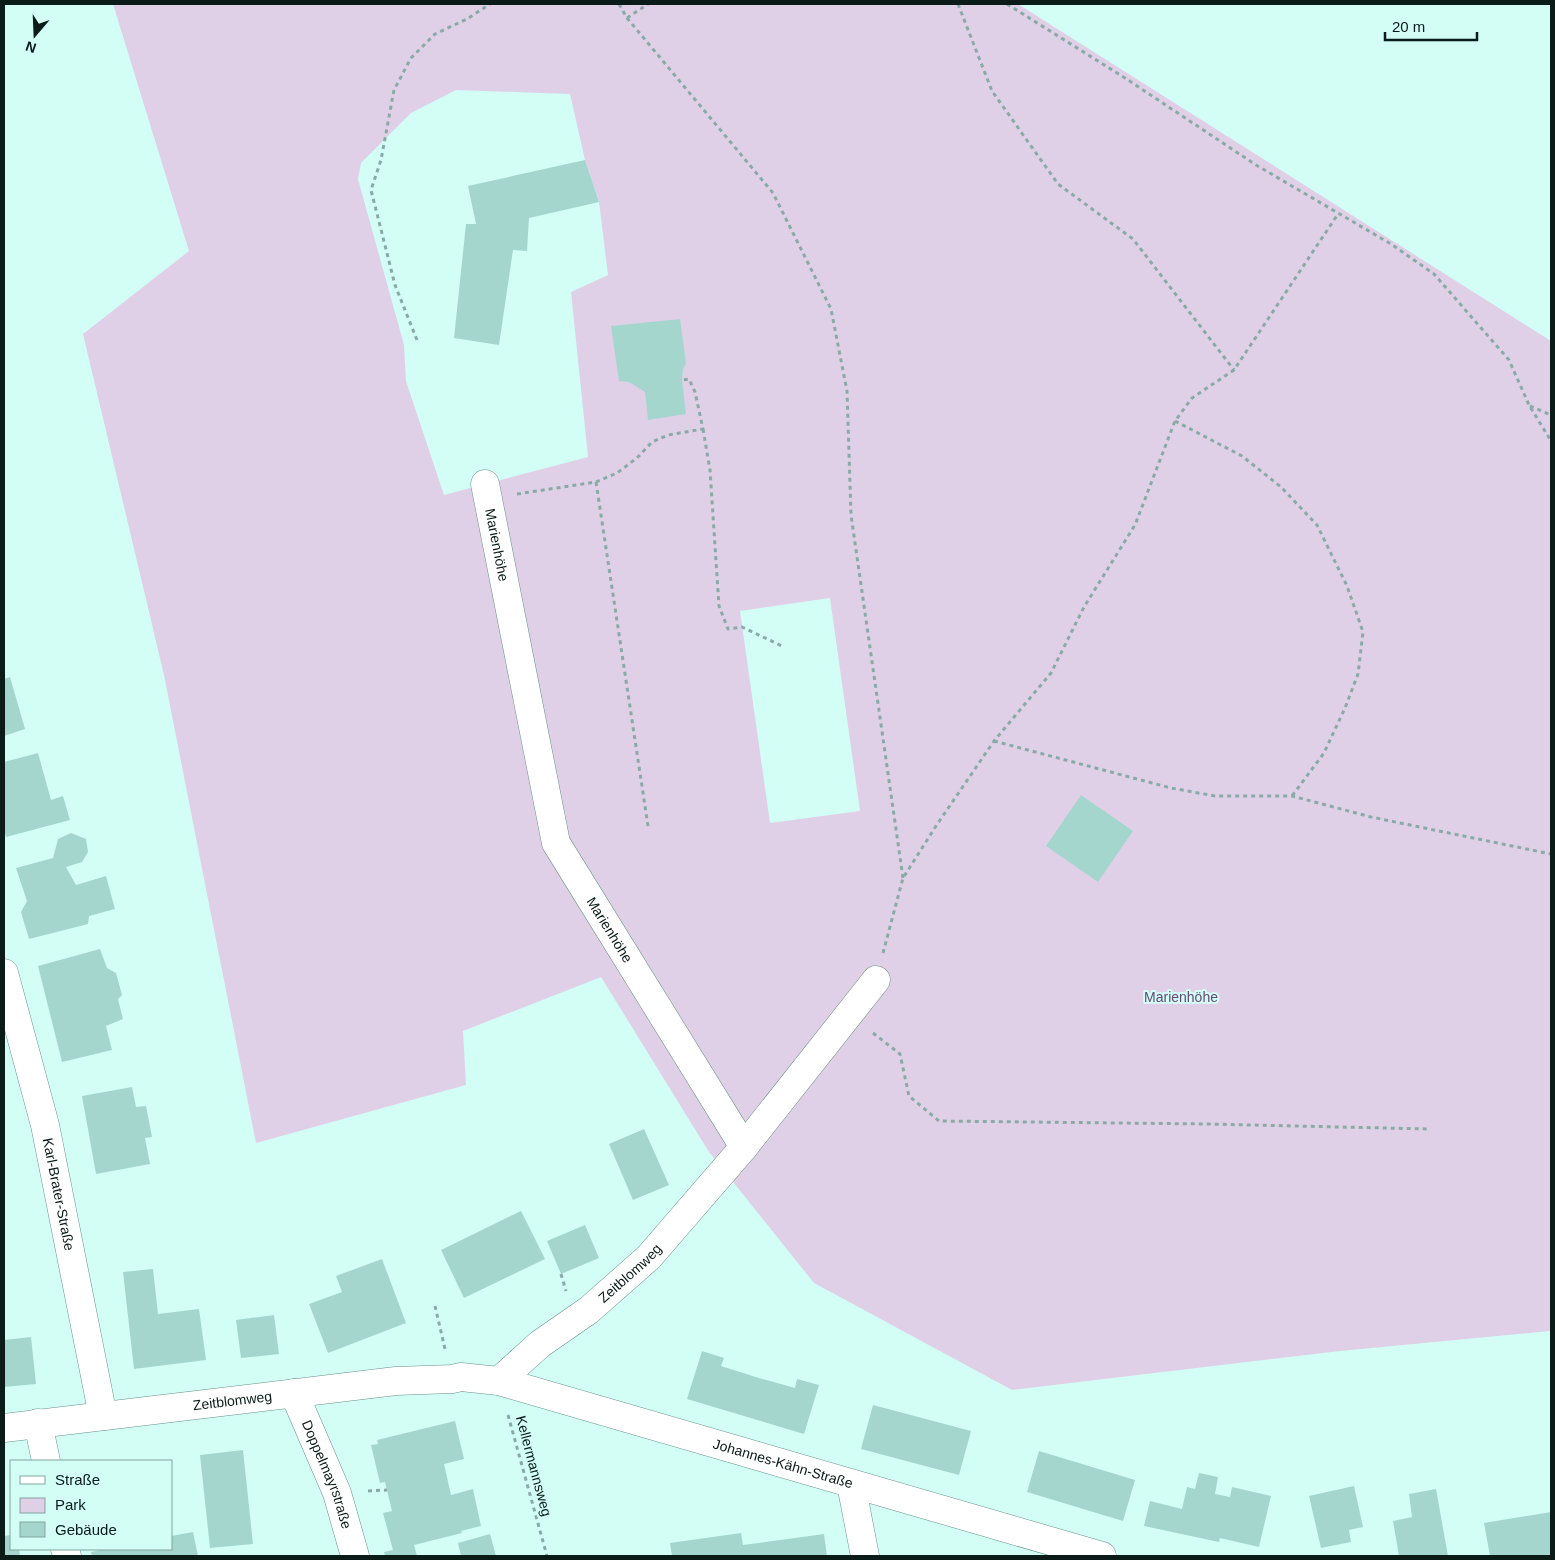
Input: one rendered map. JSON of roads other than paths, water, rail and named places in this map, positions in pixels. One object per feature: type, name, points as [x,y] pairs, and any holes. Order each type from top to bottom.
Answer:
[{"type":"street","name":"Marienhöhe","points":[[486,491],[556,842],[744,1147]]},
{"type":"street","name":"Karl-Brater-Straße","points":[[4,973],[45,1125],[103,1416]]},
{"type":"street","points":[[744,1147],[876,980]]},
{"type":"street","name":"Zeitblomweg","points":[[499,1381],[540,1344],[589,1310],[649,1257],[744,1147]]},
{"type":"street","name":"Zeitblomweg","points":[[4,1428],[396,1381],[457,1378]]},
{"type":"street","name":"Johannes-Kähn-Straße","points":[[457,1378],[499,1381],[1102,1556]]},
{"type":"street","name":"Doppelmayrstraße","points":[[294,1394],[337,1493],[355,1556]]},
{"type":"street","points":[[38,1424],[46,1460]]},
{"type":"street","points":[[852,1484],[865,1556]]}]
